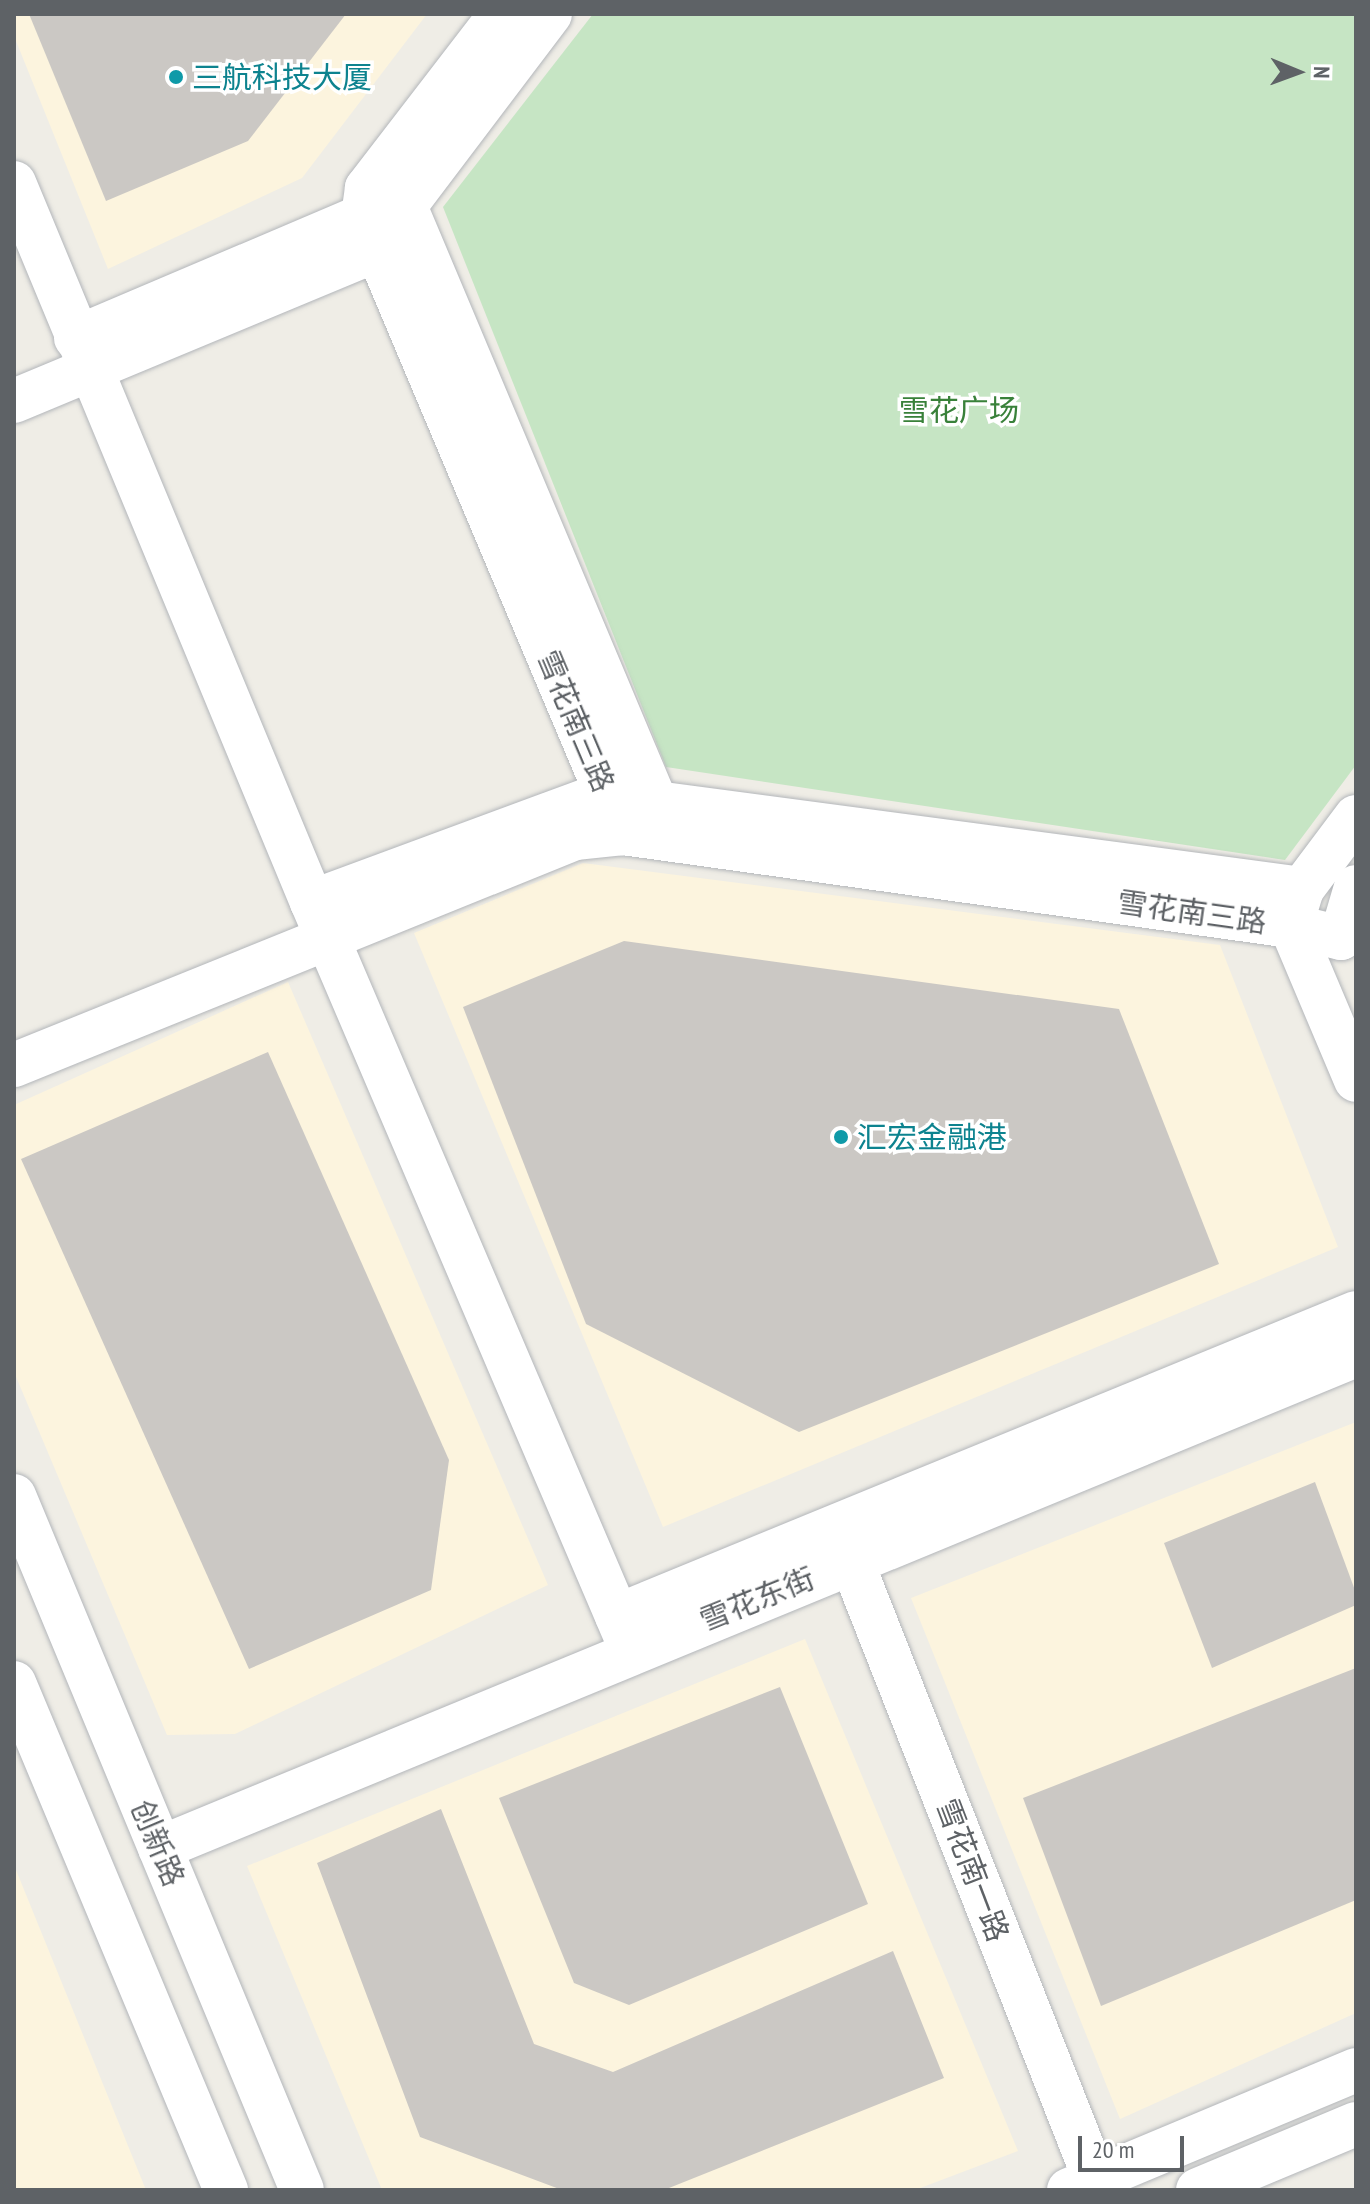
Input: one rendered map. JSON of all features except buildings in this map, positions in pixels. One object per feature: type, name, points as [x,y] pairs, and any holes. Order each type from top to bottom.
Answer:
[{"type":"street","points":[[371,233],[367,188],[501,14]]},
{"type":"street","points":[[14,401],[82,354],[371,233],[405,206],[550,14]]},
{"type":"street","points":[[14,183],[82,354],[319,919],[624,1634]]},
{"type":"street","name":"雪花南三路","points":[[405,206],[656,803],[1297,908]]},
{"type":"street","name":"雪花南三路","points":[[371,233],[623,833],[1297,908]]},
{"type":"street","points":[[14,1065],[319,919],[606,793],[656,803]]},
{"type":"street","points":[[1297,908],[1356,817]]},
{"type":"street","points":[[319,919],[575,838],[623,833]]},
{"type":"street","points":[[1349,955],[1356,887]]},
{"type":"street","points":[[1297,908],[1349,955]]},
{"type":"street","points":[[1297,908],[1356,1080]]},
{"type":"street","name":"雪花东街","points":[[160,1848],[624,1634],[1356,1313]]},
{"type":"street","name":"雪花东街","points":[[624,1634],[851,1560],[1356,1355]]},
{"type":"street","name":"创新路","points":[[14,1496],[302,2190]]},
{"type":"street","name":"雪花南一路","points":[[851,1560],[1082,2185]]},
{"type":"street","points":[[14,1683],[226,2190]]},
{"type":"street","points":[[1082,2185],[1356,2070]]},
{"type":"street","points":[[1198,2190],[1356,2124]]},
{"type":"shaded area","points":[[14,14],[427,14],[302,178],[108,269],[14,36]]},
{"type":"shaded area","name":"汇宏金融港","points":[[583,863],[1220,945],[1338,1247],[663,1527],[414,933]]},
{"type":"shaded area","points":[[288,982],[548,1585],[235,1734],[167,1735],[14,1372],[14,1105]]},
{"type":"shaded area","points":[[1356,1422],[1356,2013],[1120,2119],[911,1598]]},
{"type":"shaded area","points":[[805,1639],[1018,2151],[915,2190],[382,2190],[247,1866]]},
{"type":"shaded area","points":[[14,1865],[146,2190],[14,2190]]},
{"type":"green space","name":"雪花广场","points":[[593,14],[1356,14],[1356,765],[1285,860],[666,767],[443,207]]},
{"type":"place","name":"三航科技大厦","points":[[176,77]]},
{"type":"place","name":"汇宏金融港","points":[[841,1137]]}]
